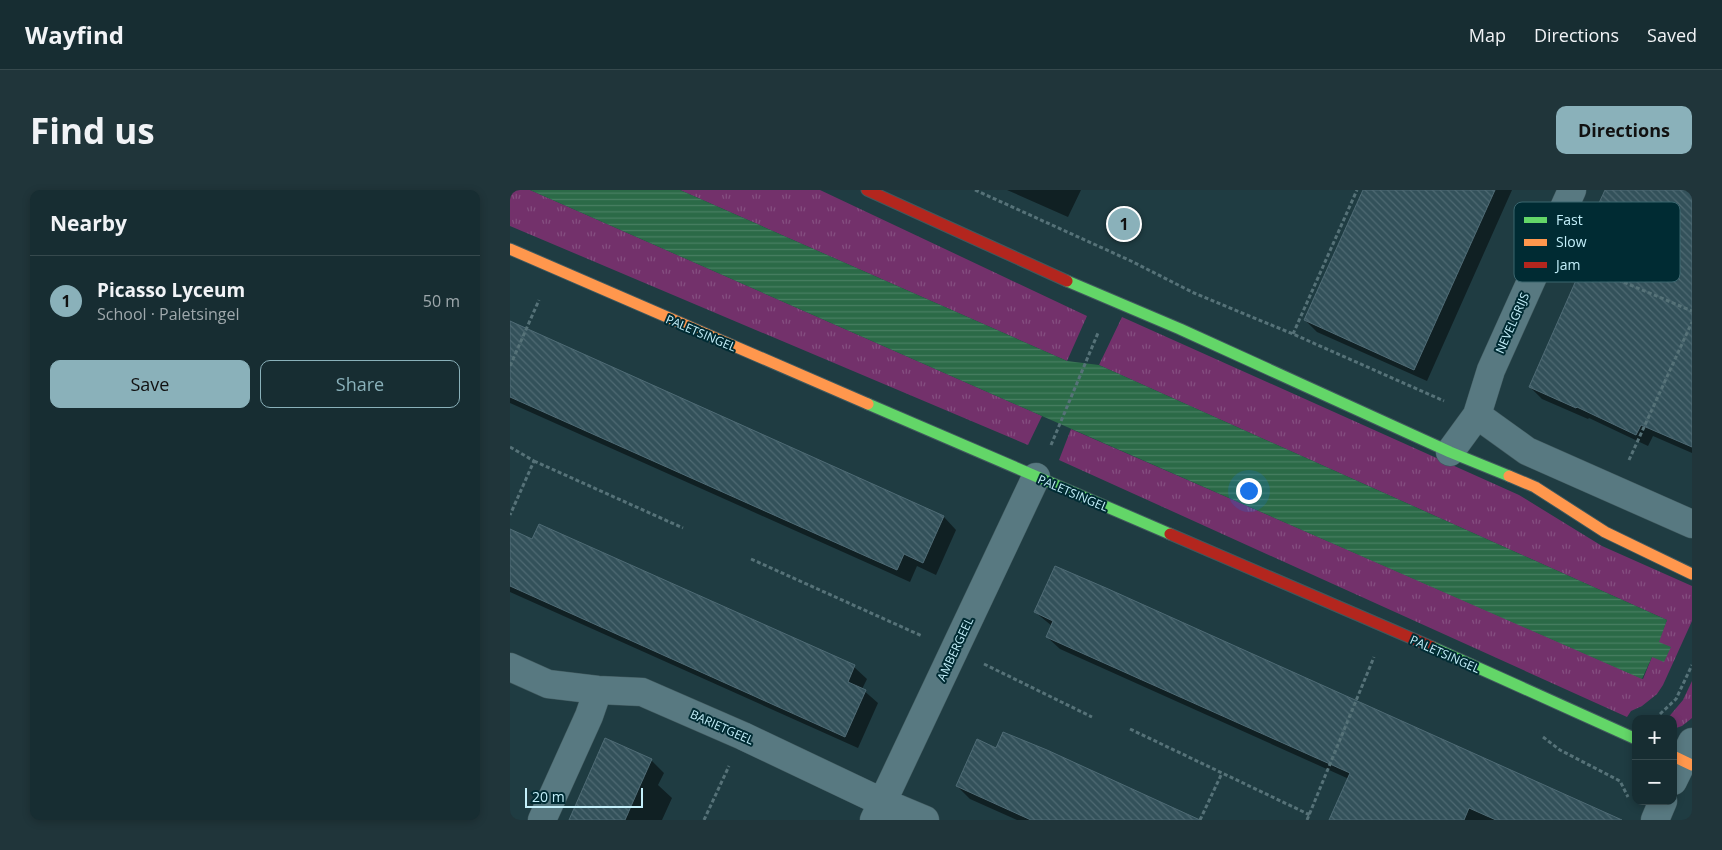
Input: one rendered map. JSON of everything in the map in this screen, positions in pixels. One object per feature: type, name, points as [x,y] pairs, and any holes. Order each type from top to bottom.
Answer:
[{"type":"street","points":[[867,190],[1101,296],[1180,328],[1450,452],[1534,487],[1605,532],[1692,574]]},
{"type":"street","name":"NEVELGRIJS","points":[[1567,202],[1572,190]]},
{"type":"street","name":"PALETSINGEL","points":[[510,249],[1387,627],[1632,737]]},
{"type":"street","name":"NEVELGRIJS","points":[[1450,452],[1477,415],[1491,370],[1531,282]]},
{"type":"street","points":[[1477,415],[1527,451],[1692,524]]},
{"type":"street","name":"AMBERGEEL","points":[[878,811],[1036,477]]},
{"type":"street","name":"BARIETGEEL","points":[[510,667],[548,684],[598,690],[642,692],[743,736],[878,811],[925,820]]},
{"type":"street","points":[[542,820],[589,716],[598,690]]},
{"type":"street","points":[[1655,820],[1661,805]]},
{"type":"path","points":[[975,190],[1194,293],[1293,334],[1477,415]]},
{"type":"path","points":[[1293,334],[1357,190]]},
{"type":"path","points":[[510,366],[553,269]]},
{"type":"path","points":[[1624,282],[1692,311]]},
{"type":"path","points":[[1616,490],[1692,322]]},
{"type":"path","points":[[1052,443],[1098,334]]},
{"type":"path","points":[[510,448],[534,461],[683,528]]},
{"type":"path","points":[[510,515],[534,461]]},
{"type":"path","points":[[1308,820],[1387,627]]},
{"type":"path","points":[[1657,715],[1676,700],[1692,665]]},
{"type":"path","points":[[1130,729],[1310,815]]},
{"type":"path","points":[[704,820],[743,736]]},
{"type":"path","points":[[1200,820],[1222,773]]},
{"type":"green space","points":[[510,190],[530,190],[1042,416],[1028,445],[510,226]]},
{"type":"green space","points":[[680,190],[820,190],[1087,316],[1067,361]]},
{"type":"green space","points":[[1122,317],[1519,495],[1602,546],[1692,586],[1692,621],[1663,685],[1657,694],[1642,706],[1631,711],[1627,717],[1059,460],[1071,429],[1643,679],[1667,620],[1099,365]]},
{"type":"green space","points":[[1692,681],[1692,718],[1677,728],[1677,715],[1670,715],[1683,700]]},
{"type":"shaded area","points":[[530,190],[680,190],[1067,361],[1099,365],[1667,620],[1659,642],[1671,647],[1664,662],[1652,657],[1642,679]]},
{"type":"building","points":[[1363,190],[1495,190],[1414,370],[1304,320]]},
{"type":"building","points":[[1605,190],[1692,190],[1692,447],[1641,425],[1636,435],[1529,387],[1575,282],[1680,282],[1680,202],[1599,202]]},
{"type":"building","points":[[510,321],[944,516],[923,563],[904,554],[897,570],[510,397]]},
{"type":"building","points":[[539,524],[855,665],[848,682],[866,690],[845,737],[510,586],[510,529],[532,539]]},
{"type":"building","points":[[1055,566],[1622,820],[1496,820],[1469,808],[1464,820],[1329,820],[1350,773],[1046,637],[1053,621],[1034,612]]},
{"type":"building","points":[[1003,732],[1047,750],[1200,820],[1031,820],[956,786],[977,739],[996,748]]},
{"type":"building","points":[[605,738],[652,759],[625,820],[569,820]]},
{"type":"traffic: fast","points":[[1067,281],[1180,329],[1450,452],[1509,476]]},
{"type":"traffic: fast","points":[[868,404],[1170,534]]},
{"type":"traffic: fast","points":[[1432,647],[1632,737]]},
{"type":"traffic: slow","points":[[510,249],[868,404]]},
{"type":"traffic: slow","points":[[1509,476],[1535,487],[1605,532],[1692,574]]},
{"type":"traffic: slow","points":[[1677,758],[1692,765]]},
{"type":"traffic: jam","points":[[867,190],[1067,281]]},
{"type":"traffic: jam","points":[[1170,534],[1432,647]]},
{"type":"place","name":"Picasso Lyceum","points":[[1124,224]]}]
